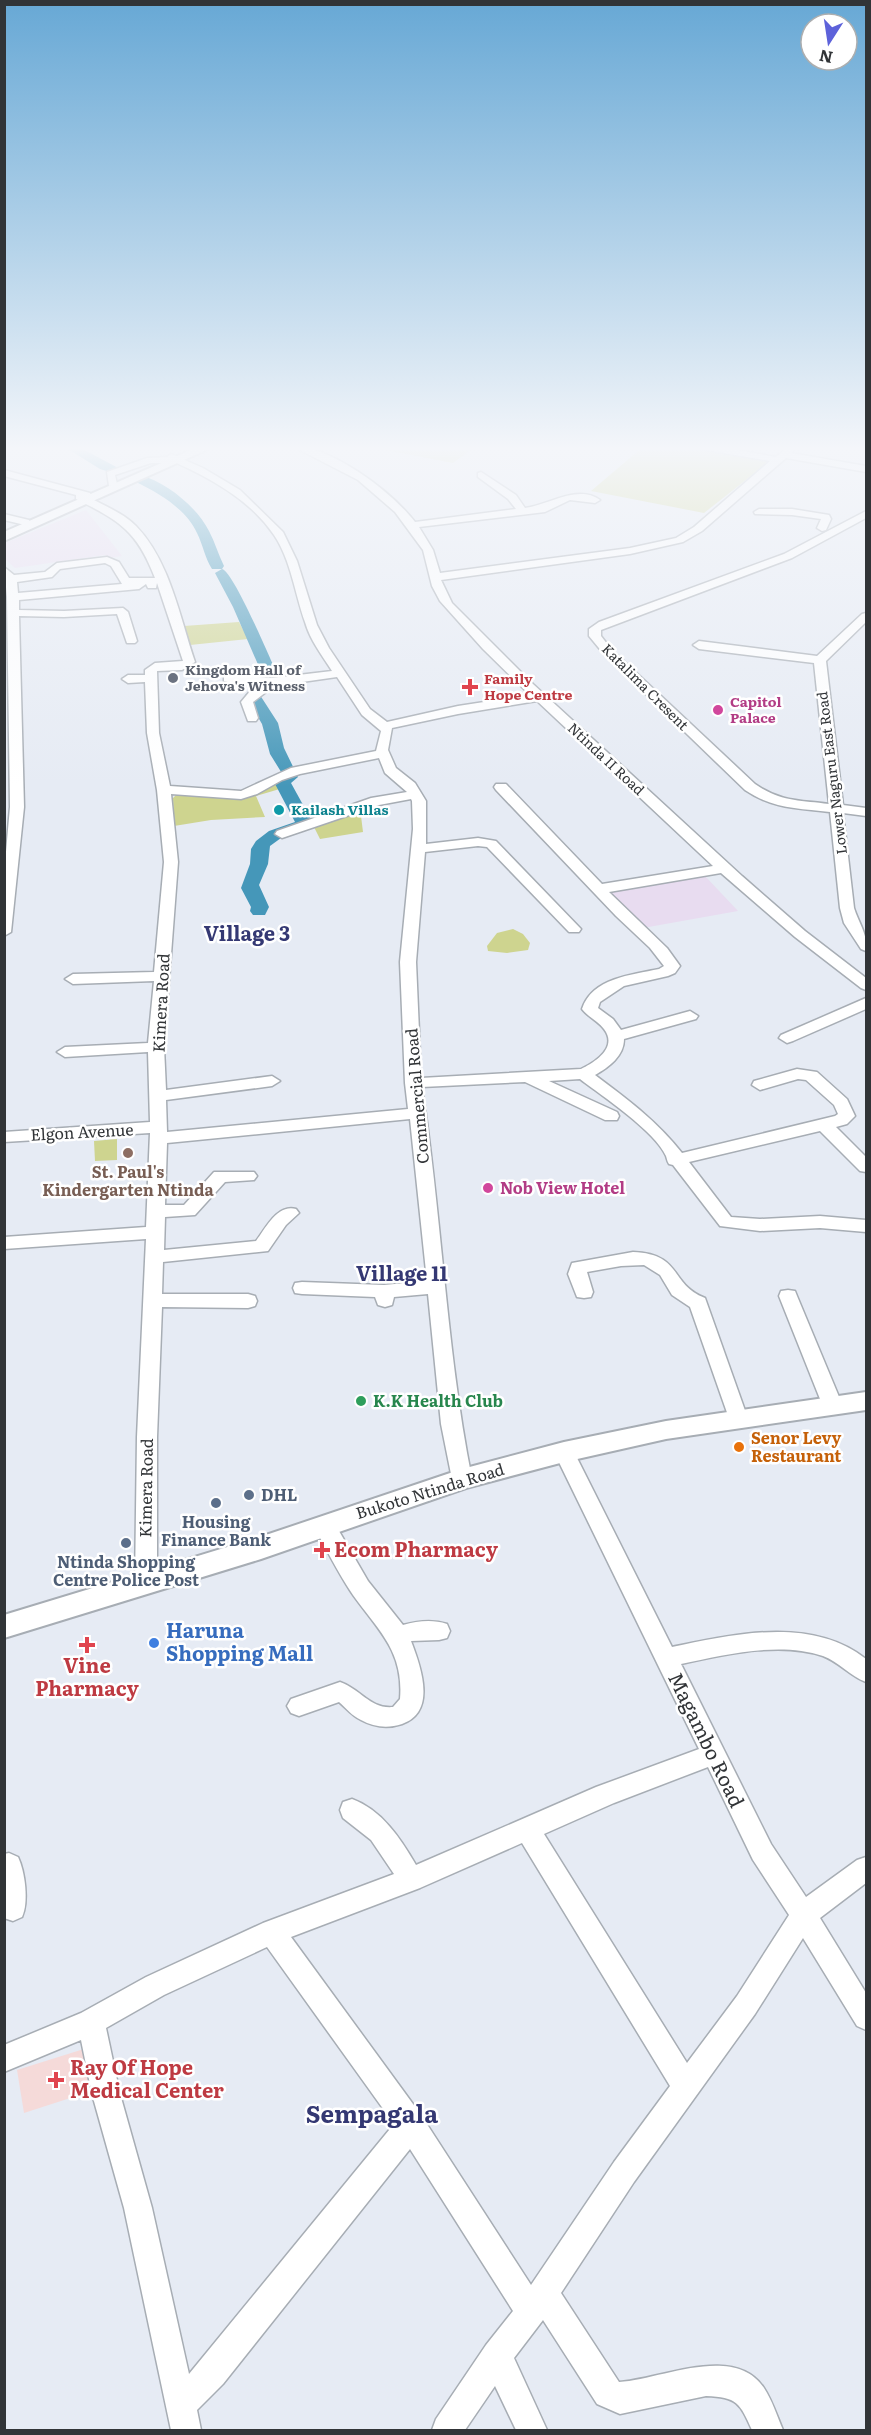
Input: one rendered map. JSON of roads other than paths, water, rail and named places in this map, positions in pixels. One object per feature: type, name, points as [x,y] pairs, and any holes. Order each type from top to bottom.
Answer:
[{"type":"main road","name":"Bukoto Ntinda Road","points":[[4,1628],[146,1584],[462,1479],[564,1452],[666,1430],[832,1404],[867,1401]]},
{"type":"street","points":[[4,932],[16,818],[10,772],[14,613],[8,574],[48,575],[57,566],[107,560],[115,564],[126,582],[151,580],[157,585]]},
{"type":"street","points":[[128,679],[153,678],[151,670],[155,667],[182,666],[189,662],[157,585],[150,560]]},
{"type":"street","points":[[282,834],[376,801],[416,794],[410,786],[392,773],[383,754],[387,731],[385,726],[366,712],[323,648],[311,625],[291,560]]},
{"type":"street","name":"Ntinda II Road","points":[[431,560],[440,594],[446,603],[539,697],[724,868],[799,933],[867,985]]},
{"type":"street","points":[[436,577],[566,560]]},
{"type":"street","name":"Katalima Cresent","points":[[778,560],[603,624],[595,629],[595,633],[607,651],[750,787],[766,798],[780,802],[867,812]]},
{"type":"street","points":[[13,597],[157,585]]},
{"type":"street","points":[[14,613],[64,614],[119,610],[122,612],[131,641]]},
{"type":"street","points":[[699,645],[820,660],[867,616]]},
{"type":"street","name":"Lower Naguru East Road","points":[[820,660],[824,718],[837,809],[847,908],[851,922],[867,946]]},
{"type":"street","points":[[228,678],[267,682],[341,673]]},
{"type":"street","name":"Kimera Road","points":[[146,1584],[147,1437],[158,1211],[160,1096],[156,1047],[171,862],[164,790],[153,733],[153,678]]},
{"type":"street","points":[[252,718],[247,702],[255,693],[268,685],[267,682]]},
{"type":"street","points":[[385,726],[489,704],[539,697]]},
{"type":"street","points":[[164,790],[241,795],[252,793],[272,780],[295,772],[347,759],[383,754]]},
{"type":"street","points":[[413,1083],[584,1074],[603,1063],[614,1052],[616,1036],[605,1019],[590,1009],[592,1000],[619,982],[663,973],[670,970],[672,966],[665,955],[598,889],[501,787]]},
{"type":"street","name":"Commercial Road","points":[[416,794],[419,801],[417,849],[408,962],[413,1083],[422,1144],[451,1424],[462,1479]]},
{"type":"street","points":[[417,849],[478,842],[491,843],[574,929]]},
{"type":"street","points":[[598,889],[724,868]]},
{"type":"street","points":[[73,979],[161,976]]},
{"type":"street","points":[[787,1038],[867,1003]]},
{"type":"street","points":[[616,1036],[690,1016]]},
{"type":"street","points":[[65,1052],[156,1047]]},
{"type":"street","points":[[584,1074],[641,1118],[666,1143],[675,1160],[726,1222],[760,1225],[820,1222],[867,1226]]},
{"type":"street","points":[[675,1160],[845,1119],[847,1113],[841,1103],[811,1075],[798,1074],[760,1085]]},
{"type":"street","points":[[525,1077],[611,1116]]},
{"type":"street","points":[[160,1096],[272,1081]]},
{"type":"street","name":"Elgon Avenue","points":[[4,1137],[159,1133],[416,1113]]},
{"type":"street","points":[[824,1125],[867,1167]]},
{"type":"street","points":[[158,1211],[189,1211],[220,1176],[248,1176]]},
{"type":"street","points":[[155,1257],[262,1247],[280,1221],[290,1213]]},
{"type":"street","points":[[4,1243],[157,1232]]},
{"type":"street","points":[[584,1292],[577,1274],[579,1268],[631,1259],[649,1259],[661,1265],[681,1295],[698,1303],[738,1419]]},
{"type":"street","points":[[302,1288],[384,1295],[436,1287]]},
{"type":"street","points":[[788,1296],[832,1404]]},
{"type":"street","points":[[152,1300],[248,1301]]},
{"type":"street","name":"Magambo Road","points":[[564,1452],[762,1852],[803,1915],[858,1986],[867,2017]]},
{"type":"street","points":[[299,1706],[340,1692],[349,1696],[367,1713],[378,1716],[393,1717],[406,1711],[411,1704],[411,1673],[398,1636],[360,1587],[324,1525]]},
{"type":"street","points":[[398,1636],[418,1630],[439,1631]]},
{"type":"street","points":[[666,1658],[732,1644],[774,1640],[831,1650],[857,1662],[867,1672]]},
{"type":"street","points":[[4,2059],[91,2022],[155,1986],[272,1932],[411,1880],[605,1795],[713,1754]]},
{"type":"street","points":[[352,1810],[371,1822],[392,1845],[411,1880]]},
{"type":"street","points":[[527,1829],[686,2086]]},
{"type":"street","points":[[4,1866],[9,1865],[12,1879],[13,1909]]},
{"type":"street","points":[[447,2430],[496,2356],[537,2302],[624,2172],[746,2005],[803,1915],[867,1868]]},
{"type":"street","points":[[272,1932],[537,2302],[608,2394],[620,2398],[720,2380],[736,2384],[753,2396],[767,2430]]},
{"type":"street","points":[[91,2022],[106,2094],[138,2208],[183,2418]]},
{"type":"street","points":[[183,2418],[212,2373],[411,2125]]},
{"type":"street","points":[[496,2356],[532,2430]]},
{"type":"waterway","points":[[214,560],[217,566]]},
{"type":"waterway","points":[[222,573],[240,607],[271,678],[268,679]]},
{"type":"waterway","points":[[253,695],[263,715],[270,723],[276,748],[288,771]]},
{"type":"waterway","points":[[290,777],[282,782],[304,823]]},
{"type":"waterway","points":[[259,911],[260,907],[250,885],[259,864],[262,844],[270,837],[295,827]]},
{"type":"place","name":"Kingdom Hall of Jehova's Witness","points":[[173,678]]},
{"type":"place","name":"Family Hope Centre","points":[[470,687]]},
{"type":"place","name":"Capitol Palace","points":[[718,710]]},
{"type":"place","name":"Kailash Villas","points":[[279,810]]},
{"type":"place","name":"St. Paul's Kindergarten Ntinda","points":[[128,1153]]},
{"type":"place","name":"Nob View Hotel","points":[[488,1188]]},
{"type":"place","name":"K.K Health Club","points":[[361,1401]]},
{"type":"place","name":"Senor Levy Restaurant","points":[[739,1447]]},
{"type":"place","name":"DHL","points":[[249,1495]]},
{"type":"place","name":"Housing Finance Bank","points":[[216,1503]]},
{"type":"place","name":"Ntinda Shopping Centre Police Post","points":[[126,1543]]},
{"type":"place","name":"Ecom Pharmacy","points":[[322,1550]]},
{"type":"place","name":"Haruna Shopping Mall","points":[[154,1643]]},
{"type":"place","name":"Vine Pharmacy","points":[[87,1645]]},
{"type":"place","name":"Ray Of Hope Medical Center","points":[[56,2080]]},
{"type":"district","name":"Village 3","points":[[247,934]]},
{"type":"district","name":"Village 11","points":[[402,1274]]},
{"type":"district","name":"Sempagala","points":[[372,2115]]}]
